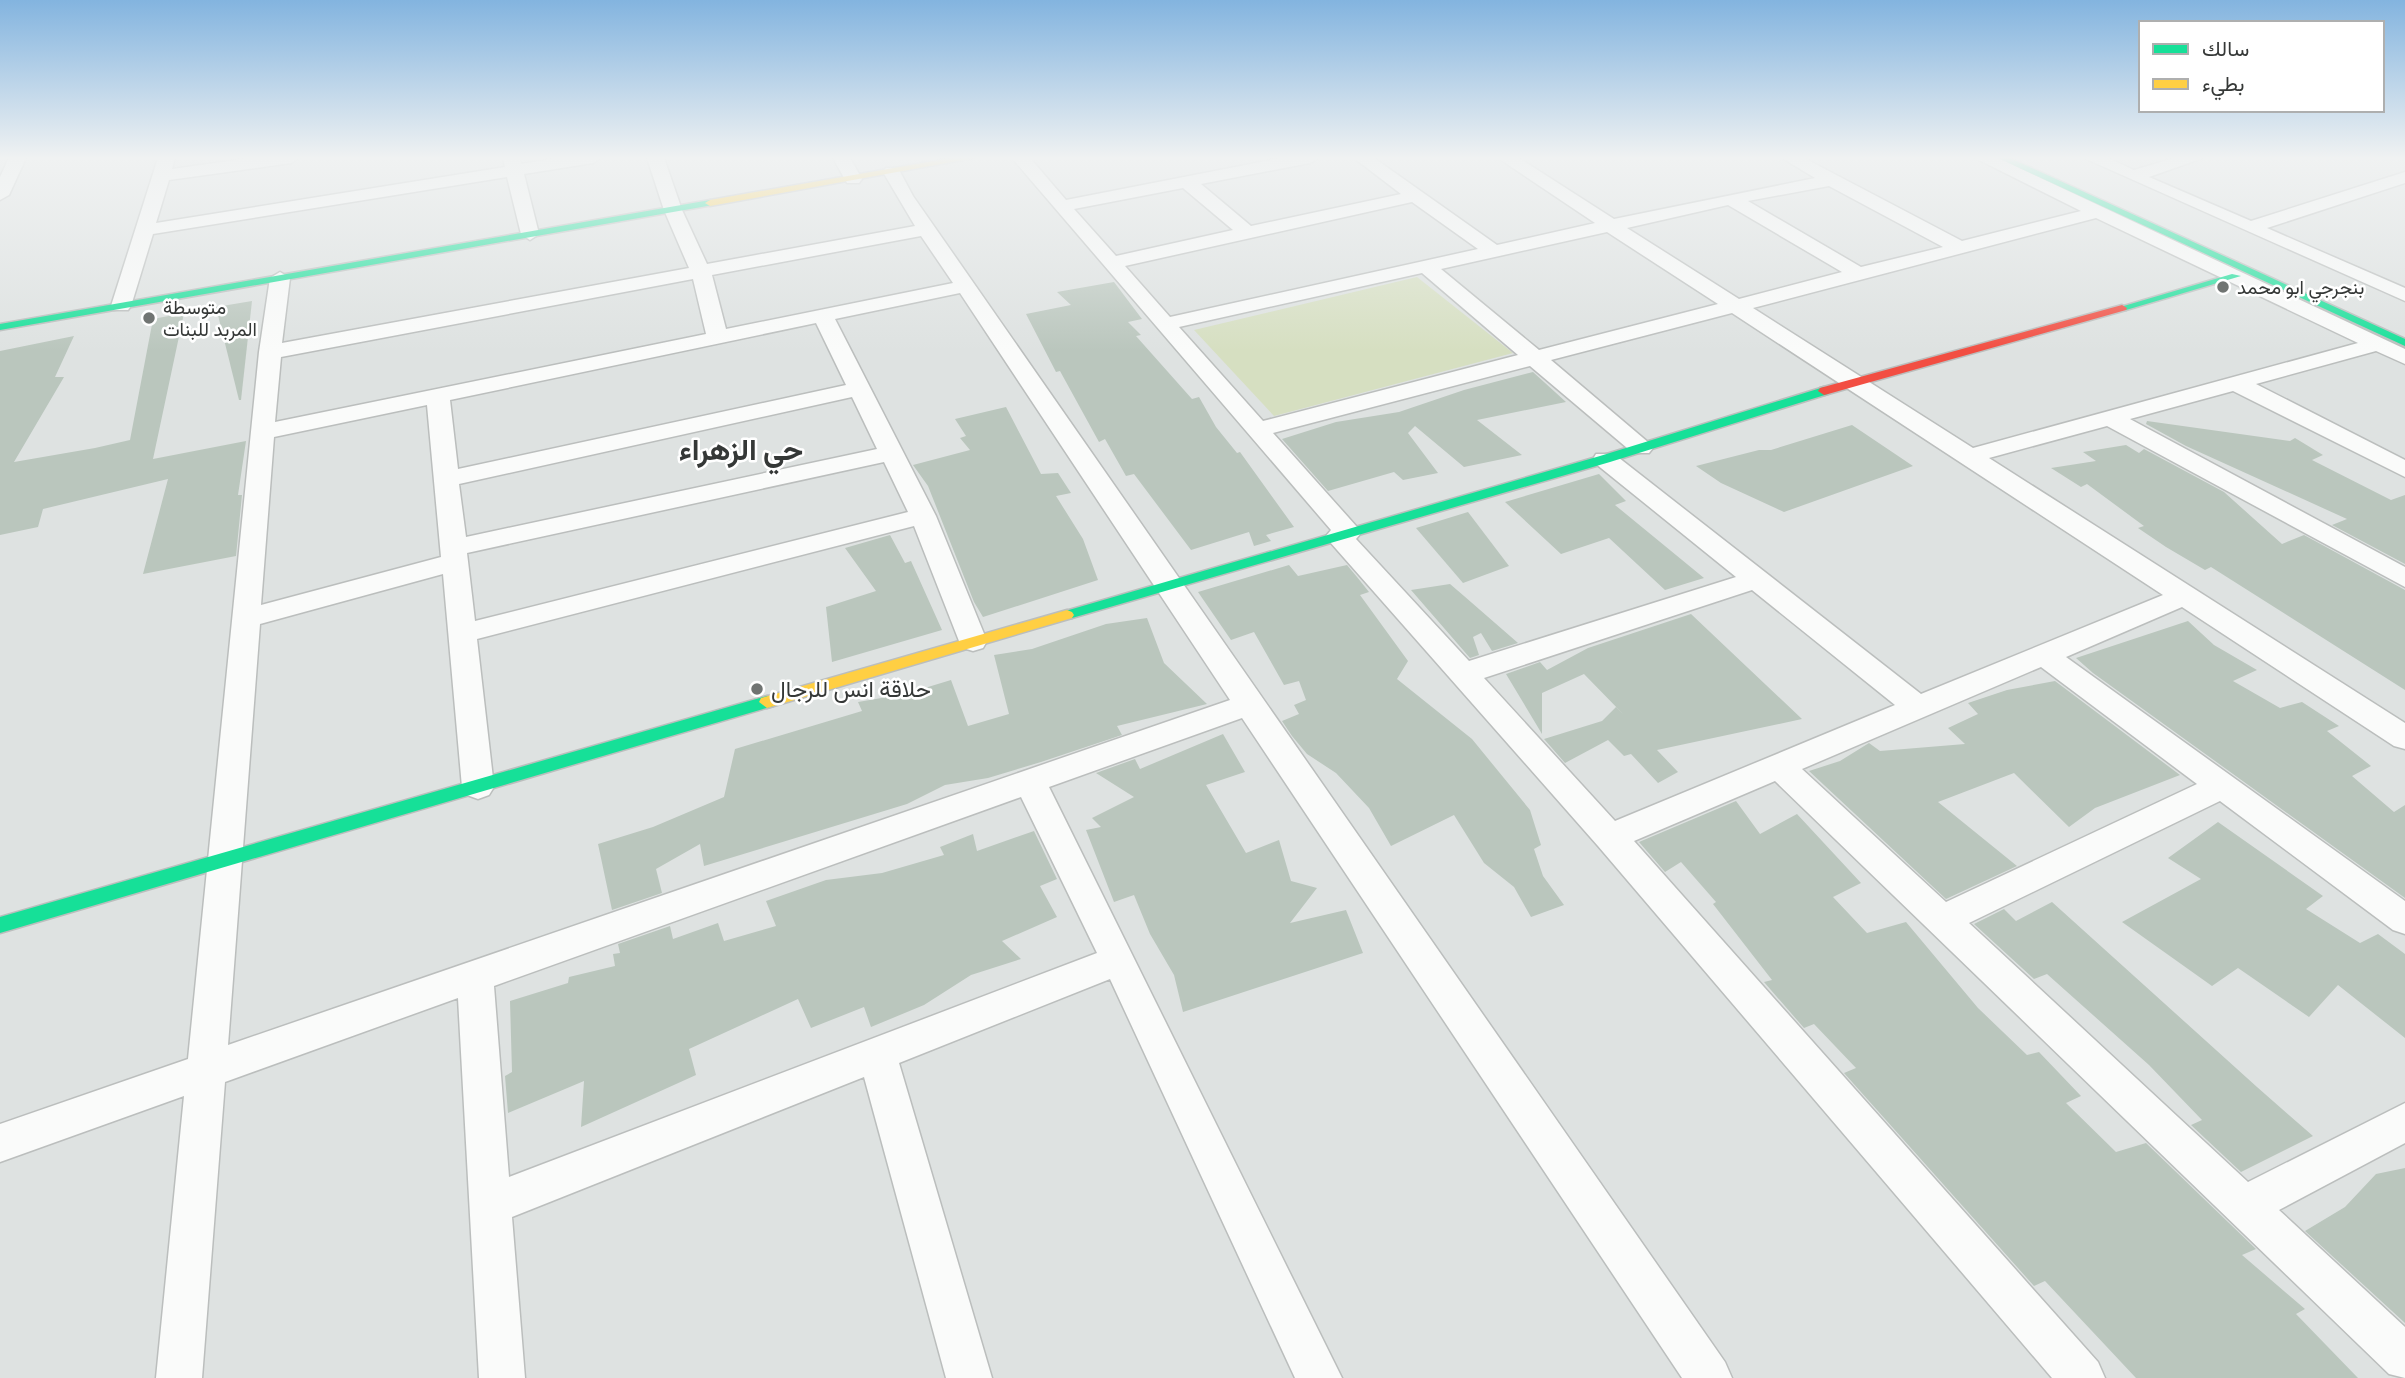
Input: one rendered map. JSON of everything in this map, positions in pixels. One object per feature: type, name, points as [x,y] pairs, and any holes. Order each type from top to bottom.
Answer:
[{"type":"street","points":[[121,306],[147,222]]},
{"type":"street","points":[[145,230],[188,222]]},
{"type":"street","points":[[527,222],[530,233]]},
{"type":"street","points":[[0,327],[596,222]]},
{"type":"street","points":[[679,222],[701,272],[717,336]]},
{"type":"street","points":[[923,222],[1709,1378]]},
{"type":"street","points":[[1076,222],[1114,262],[1462,674],[1610,838],[2082,1378]]},
{"type":"street","points":[[1234,222],[1247,233]]},
{"type":"street","points":[[1114,262],[1296,222]]},
{"type":"street","points":[[1452,222],[1495,253]]},
{"type":"street","points":[[1603,222],[1856,382],[1966,457],[2405,738]]},
{"type":"street","points":[[1164,324],[1626,222]]},
{"type":"street","points":[[1771,222],[1860,275]]},
{"type":"street","points":[[1912,222],[1962,249]]},
{"type":"street","points":[[1256,430],[2061,222]]},
{"type":"street","points":[[2121,222],[2405,357]]},
{"type":"street","points":[[2142,222],[2405,343]]},
{"type":"street","points":[[2239,222],[2405,295]]},
{"type":"street","points":[[2250,227],[2265,222]]},
{"type":"street","points":[[270,352],[927,229]]},
{"type":"street","points":[[1427,267],[1641,447]]},
{"type":"street","points":[[0,925],[973,640],[1605,459],[1856,382],[2236,276]]},
{"type":"street","points":[[179,1378],[270,352],[280,278]]},
{"type":"street","points":[[263,432],[966,286]]},
{"type":"street","points":[[823,316],[923,516],[973,640]]},
{"type":"street","points":[[1966,457],[2378,344]]},
{"type":"street","points":[[2234,382],[2405,470]]},
{"type":"street","points":[[447,479],[860,389]]},
{"type":"street","points":[[438,396],[478,787]]},
{"type":"street","points":[[2108,417],[2405,578]]},
{"type":"street","points":[[247,618],[454,555],[892,453]]},
{"type":"street","points":[[1605,459],[1918,708]]},
{"type":"street","points":[[463,633],[923,516]]},
{"type":"street","points":[[1462,674],[1754,580]]},
{"type":"street","points":[[1610,838],[2184,596]]},
{"type":"street","points":[[2044,656],[2405,920]]},
{"type":"street","points":[[0,1143],[1250,704]]},
{"type":"street","points":[[1779,766],[2405,1358]]},
{"type":"street","points":[[1030,782],[1119,960],[1318,1378]]},
{"type":"street","points":[[1942,920],[2223,786]]},
{"type":"street","points":[[490,1205],[1119,960]]},
{"type":"street","points":[[475,976],[502,1378]]},
{"type":"street","points":[[878,1056],[968,1378]]},
{"type":"street","points":[[2245,1206],[2405,1122]]},
{"type":"green space","points":[[1417,277],[1513,353],[1274,416],[1194,330]]},
{"type":"building","points":[[1114,282],[1142,319],[1128,322],[1141,335],[1136,336],[1192,399],[1199,397],[1216,427],[1237,453],[1240,452],[1294,527],[1266,535],[1271,541],[1254,546],[1249,532],[1191,550],[1134,474],[1126,476],[1105,439],[1099,442],[1060,371],[1056,372],[1026,314],[1071,305],[1057,292]]},
{"type":"building","points":[[252,301],[241,400],[239,400],[216,307]]},
{"type":"building","points":[[184,313],[153,459],[246,441],[238,495],[242,495],[236,556],[143,574],[168,479],[43,509],[38,527],[0,535],[0,351],[74,336],[55,377],[64,377],[14,462],[95,448],[130,440],[153,319]]},
{"type":"building","points":[[1533,372],[1566,402],[1477,420],[1522,455],[1464,467],[1415,426],[1408,433],[1438,473],[1403,480],[1394,472],[1328,491],[1282,439],[1336,422],[1399,412],[1464,390]]},
{"type":"building","points":[[1006,407],[1041,474],[1058,473],[1071,493],[1056,496],[1083,539],[1098,580],[983,617],[974,602],[928,486],[913,465],[970,450],[960,438],[966,436],[955,419]]},
{"type":"building","points":[[2147,421],[2290,441],[2295,438],[2323,455],[2312,460],[2391,500],[2405,495],[2405,564],[2332,525],[2347,519],[2186,446],[2146,424]]},
{"type":"building","points":[[1852,425],[1913,466],[1784,512],[1721,483],[1696,466],[1759,450],[1771,450]]},
{"type":"building","points":[[2126,445],[2139,453],[2144,449],[2224,492],[2282,544],[2304,535],[2405,590],[2405,690],[2211,567],[2205,570],[2166,547],[2138,528],[2144,526],[2087,484],[2081,487],[2051,468],[2096,461],[2083,452]]},
{"type":"building","points":[[1599,474],[1626,501],[1615,505],[1704,578],[1665,590],[1609,538],[1561,554],[1505,502]]},
{"type":"building","points":[[1468,512],[1509,566],[1463,583],[1416,528]]},
{"type":"building","points":[[890,535],[905,563],[911,561],[942,630],[832,662],[826,607],[876,591],[845,548]]},
{"type":"building","points":[[1289,565],[1298,576],[1347,565],[1357,577],[1369,592],[1360,595],[1408,661],[1397,679],[1472,739],[1530,810],[1541,845],[1534,849],[1543,876],[1564,905],[1531,917],[1514,887],[1484,863],[1454,815],[1391,846],[1369,808],[1336,773],[1307,754],[1292,736],[1282,721],[1299,714],[1294,705],[1306,700],[1299,681],[1284,685],[1254,632],[1231,640],[1198,592]]},
{"type":"building","points":[[1450,584],[1518,643],[1492,651],[1481,633],[1473,637],[1479,655],[1470,658],[1411,590]]},
{"type":"building","points":[[1691,614],[1802,719],[1657,750],[1678,772],[1658,783],[1631,754],[1624,756],[1608,740],[1565,763],[1544,739],[1602,721],[1616,707],[1623,714],[1584,674],[1542,693],[1542,734],[1506,674],[1540,662],[1547,670],[1588,648]]},
{"type":"building","points":[[1147,618],[1164,663],[1207,704],[1117,726],[1122,735],[988,778],[945,785],[907,804],[704,866],[700,844],[656,869],[662,893],[612,910],[598,844],[653,827],[724,797],[735,749],[862,711],[858,702],[905,694],[951,680],[968,726],[1009,714],[994,655],[1032,649],[1106,624]]},
{"type":"building","points":[[2188,621],[2214,645],[2257,670],[2233,681],[2280,708],[2302,702],[2339,726],[2327,731],[2371,766],[2352,776],[2394,812],[2405,805],[2405,898],[2076,658]]},
{"type":"building","points":[[2055,681],[2180,775],[2095,808],[2069,827],[2014,773],[1938,802],[2017,866],[1946,899],[1809,771],[1840,761],[1869,743],[1880,751],[1965,744],[1948,728],[1978,714],[1968,703],[2007,690]]},
{"type":"building","points":[[1223,734],[1245,772],[1206,785],[1246,853],[1279,840],[1291,881],[1317,888],[1290,923],[1346,910],[1363,953],[1183,1012],[1174,975],[1150,934],[1134,895],[1114,902],[1086,830],[1101,827],[1092,818],[1134,797],[1096,773],[1135,759],[1140,769]]},
{"type":"building","points":[[1736,801],[1760,834],[1797,814],[1861,883],[1833,897],[1867,933],[1906,922],[1978,1008],[2027,1055],[2039,1052],[2081,1096],[2066,1103],[2116,1152],[2146,1143],[2256,1249],[2242,1255],[2305,1309],[2296,1314],[2358,1378],[2136,1378],[2045,1281],[2034,1286],[1844,1073],[1856,1068],[1814,1024],[1804,1028],[1764,982],[1772,980],[1713,904],[1716,902],[1681,862],[1665,872],[1639,842]]},
{"type":"building","points":[[2218,822],[2323,896],[2306,909],[2360,943],[2378,934],[2405,954],[2405,1038],[2338,985],[2309,1017],[2238,968],[2212,986],[2122,922],[2201,879],[2168,858]]},
{"type":"building","points":[[1034,831],[1057,879],[1040,886],[1057,917],[1002,941],[1021,959],[971,975],[924,1005],[871,1027],[864,1007],[811,1028],[798,999],[689,1049],[696,1075],[581,1127],[584,1081],[508,1113],[505,1076],[512,1072],[510,1001],[568,983],[569,977],[615,966],[613,954],[620,953],[618,944],[670,926],[673,939],[718,923],[724,941],[776,926],[766,901],[826,880],[882,873],[944,855],[940,847],[973,834],[977,851]]},
{"type":"building","points":[[2052,902],[2313,1136],[2241,1172],[2191,1125],[2202,1120],[2149,1065],[2047,974],[2034,979],[1974,924],[2004,909],[2016,921]]},
{"type":"building","points":[[2405,1168],[2405,1323],[2305,1231],[2345,1207],[2376,1174]]},
{"type":"traffic: fast","points":[[0,327],[599,222]]},
{"type":"traffic: fast","points":[[2142,222],[2405,343]]},
{"type":"traffic: fast","points":[[2122,308],[2236,276]]},
{"type":"traffic: fast","points":[[1067,615],[1605,459],[1824,391]]},
{"type":"traffic: fast","points":[[0,925],[767,702]]},
{"type":"traffic: slow","points":[[767,702],[1067,615]]},
{"type":"traffic: jam","points":[[1824,391],[2122,308]]},
{"type":"place","name":"بنجرجي ابو محمد","points":[[2223,287]]},
{"type":"place","name":"متوسطة المربد للبنات","points":[[149,318]]},
{"type":"place","name":"حلاقة انس للرجال","points":[[757,689]]},
{"type":"district","name":"حي الزهراء","points":[[741,450]]}]
